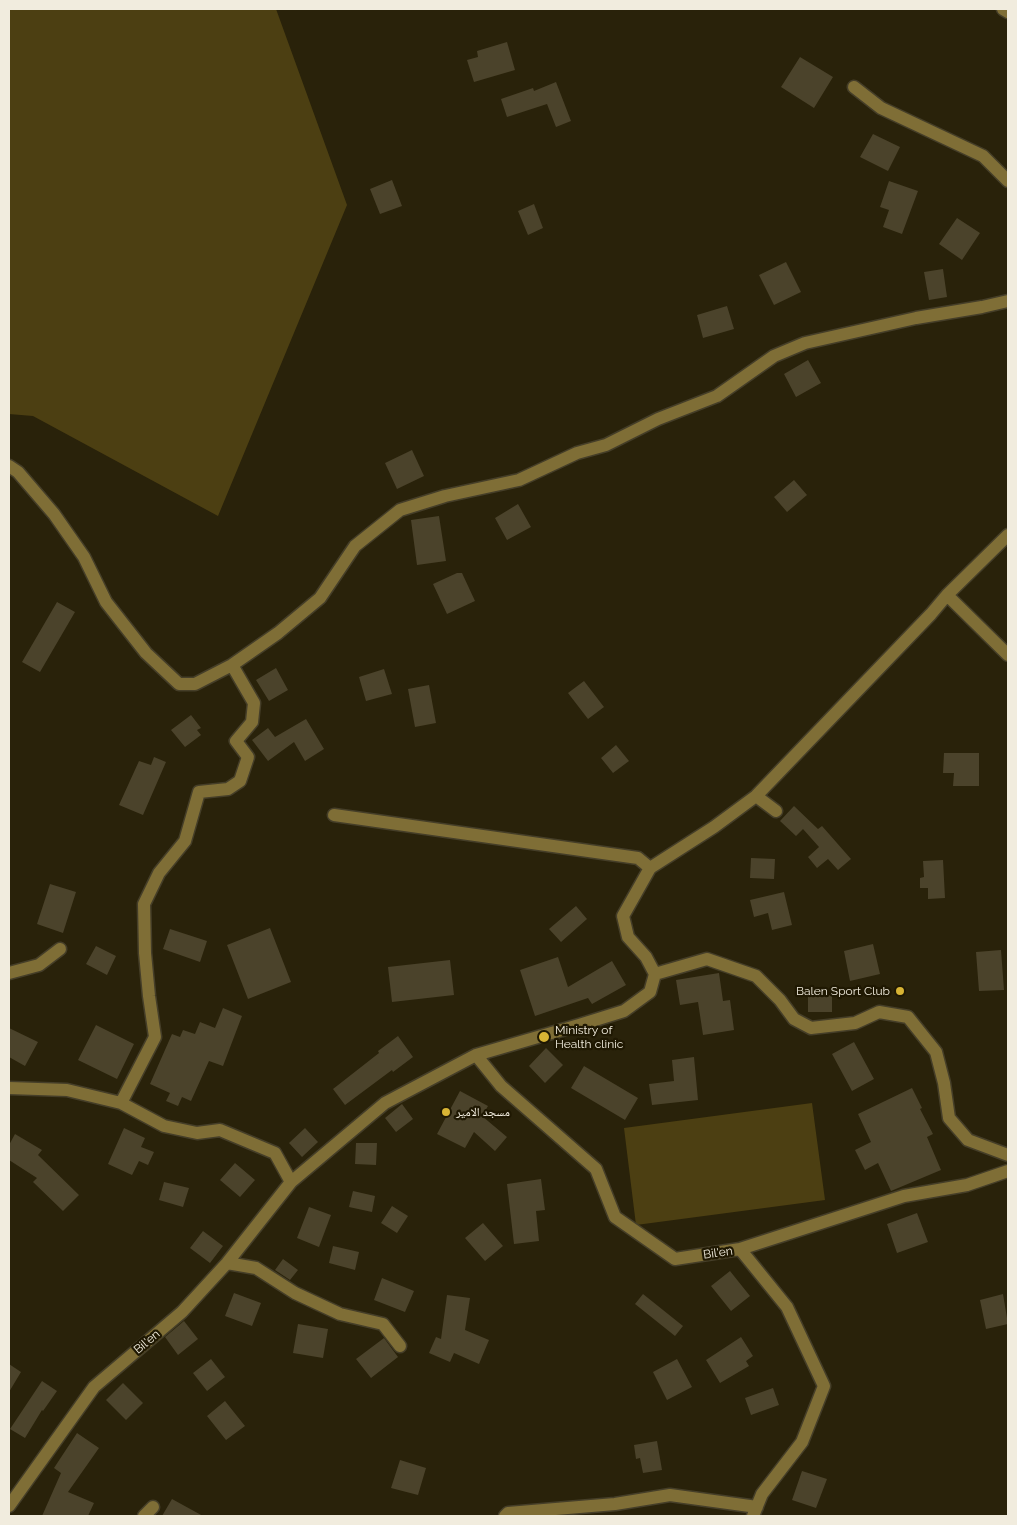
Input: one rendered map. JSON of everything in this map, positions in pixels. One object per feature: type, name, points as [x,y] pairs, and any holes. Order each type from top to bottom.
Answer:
[{"type":"street","points":[[1003,9],[1008,12]]},
{"type":"street","points":[[854,87],[880,108],[983,156],[1008,181]]},
{"type":"street","points":[[9,466],[18,472],[54,514],[84,557],[106,602],[146,653],[179,684],[195,684],[232,665],[278,633],[320,598],[355,546],[400,510],[445,496],[518,480],[577,453],[606,445],[658,419],[717,396],[774,356],[806,344],[916,318],[1008,301]]},
{"type":"street","points":[[1008,535],[947,595],[756,796],[714,828],[650,868],[623,916],[628,938],[646,956],[655,974],[707,960],[756,976],[780,1000],[794,1019],[811,1028],[855,1023],[879,1012],[908,1017],[936,1052],[944,1083],[949,1118],[968,1140],[1008,1155]]},
{"type":"street","points":[[947,595],[1008,654]]},
{"type":"street","points":[[121,1102],[155,1036],[145,953],[144,904],[160,873],[185,841],[199,792],[228,788],[240,781],[248,757],[236,741],[252,722],[254,703],[232,665]]},
{"type":"street","points":[[756,796],[776,811]]},
{"type":"street","points":[[334,815],[638,858],[650,868]]},
{"type":"street","points":[[9,973],[39,965],[60,949]]},
{"type":"street","name":"Bil'en","points":[[9,1506],[94,1387],[182,1312],[227,1263],[291,1182],[385,1103],[476,1055],[580,1025],[624,1010],[650,992],[655,974]]},
{"type":"street","name":"Bil'en","points":[[476,1055],[501,1086],[596,1169],[615,1217],[675,1259],[740,1249],[787,1307],[824,1386],[802,1442],[762,1494],[755,1512]]},
{"type":"street","points":[[9,1088],[67,1090],[121,1102],[164,1126],[197,1133],[220,1130],[275,1153],[291,1182]]},
{"type":"street","points":[[740,1249],[904,1196],[968,1185],[1008,1171]]},
{"type":"street","points":[[227,1263],[256,1268],[294,1293],[340,1314],[383,1324],[400,1346]]},
{"type":"street","points":[[505,1516],[508,1513],[615,1504],[670,1495],[755,1512]]},
{"type":"shaded area","points":[[9,9],[276,9],[347,205],[218,516],[33,416],[9,414]]},
{"type":"shaded area","points":[[812,1103],[825,1200],[636,1225],[624,1128]]},
{"type":"building","points":[[507,42],[515,70],[474,82],[467,60],[478,57],[477,51]]},
{"type":"building","points":[[800,57],[833,77],[814,108],[781,87]]},
{"type":"building","points":[[556,82],[571,121],[556,127],[547,104],[507,117],[501,99],[533,88],[534,91]]},
{"type":"building","points":[[873,134],[900,147],[888,171],[860,157]]},
{"type":"building","points":[[392,180],[402,206],[380,214],[370,189]]},
{"type":"building","points":[[889,181],[918,191],[902,234],[883,227],[889,210],[880,207]]},
{"type":"building","points":[[534,204],[543,228],[528,235],[518,211]]},
{"type":"building","points":[[957,218],[980,233],[962,260],[939,244]]},
{"type":"building","points":[[786,262],[801,292],[774,305],[759,275]]},
{"type":"building","points":[[943,269],[947,297],[929,300],[924,272]]},
{"type":"building","points":[[727,306],[734,329],[703,338],[697,315]]},
{"type":"building","points":[[808,360],[821,383],[796,397],[784,374]]},
{"type":"building","points":[[412,450],[424,476],[397,489],[385,463]]},
{"type":"building","points":[[794,480],[807,495],[787,512],[774,497]]},
{"type":"building","points":[[518,504],[531,527],[507,540],[495,518]]},
{"type":"building","points":[[439,516],[446,561],[417,565],[411,520]]},
{"type":"building","points":[[457,573],[462,573],[475,601],[447,614],[433,584]]},
{"type":"building","points":[[57,602],[75,612],[40,672],[22,662]]},
{"type":"building","points":[[276,668],[288,690],[269,701],[256,680]]},
{"type":"building","points":[[384,669],[392,694],[366,701],[359,677]]},
{"type":"building","points":[[584,681],[604,707],[588,719],[568,693]]},
{"type":"building","points":[[429,685],[436,723],[415,727],[408,689]]},
{"type":"building","points":[[191,715],[201,728],[197,730],[201,735],[185,747],[171,730]]},
{"type":"building","points":[[306,719],[324,749],[305,761],[294,742],[268,761],[252,740],[268,728],[275,737]]},
{"type":"building","points":[[616,745],[629,761],[613,773],[601,758]]},
{"type":"building","points":[[944,753],[979,753],[979,786],[953,786],[954,773],[943,773]]},
{"type":"building","points":[[154,757],[166,762],[143,815],[119,805],[139,761],[151,765]]},
{"type":"building","points":[[794,806],[818,829],[822,826],[851,859],[838,870],[828,859],[817,868],[808,857],[819,847],[803,829],[796,836],[780,821]]},
{"type":"building","points":[[751,858],[775,859],[774,879],[750,878]]},
{"type":"building","points":[[943,860],[945,898],[928,899],[928,888],[920,888],[920,878],[924,877],[923,861]]},
{"type":"building","points":[[50,884],[76,892],[63,933],[37,924]]},
{"type":"building","points":[[784,892],[792,925],[772,930],[768,913],[754,917],[750,900]]},
{"type":"building","points":[[576,906],[587,919],[561,942],[549,929]]},
{"type":"building","points":[[270,928],[291,982],[248,999],[227,945]]},
{"type":"building","points":[[170,929],[207,941],[200,962],[163,949]]},
{"type":"building","points":[[873,944],[880,974],[850,981],[844,951]]},
{"type":"building","points":[[96,946],[116,956],[107,975],[86,964]]},
{"type":"building","points":[[1001,950],[1004,990],[979,991],[976,952]]},
{"type":"building","points":[[558,957],[568,987],[612,961],[626,985],[592,1004],[588,998],[535,1016],[520,970]]},
{"type":"building","points":[[450,960],[454,995],[392,1002],[388,967]]},
{"type":"building","points":[[719,973],[723,1001],[730,1000],[734,1030],[703,1035],[698,1002],[680,1005],[676,980]]},
{"type":"building","points":[[832,995],[832,1012],[808,1012],[808,996]]},
{"type":"building","points":[[223,1008],[242,1016],[223,1066],[209,1061],[191,1101],[182,1097],[178,1106],[166,1101],[170,1093],[150,1084],[172,1034],[180,1037],[183,1030],[195,1034],[200,1022],[215,1028]]},
{"type":"building","points":[[96,1025],[134,1044],[117,1079],[78,1060]]},
{"type":"building","points":[[9,1028],[38,1042],[25,1066],[9,1057]]},
{"type":"building","points":[[398,1036],[413,1057],[345,1105],[333,1089]]},
{"type":"building","points":[[854,1042],[874,1079],[852,1091],[832,1054]]},
{"type":"building","points":[[546,1048],[563,1065],[545,1083],[529,1066]]},
{"type":"building","points":[[694,1057],[698,1100],[652,1105],[649,1084],[674,1081],[672,1060]]},
{"type":"building","points":[[584,1066],[638,1098],[625,1120],[571,1088]]},
{"type":"building","points":[[912,1088],[933,1134],[927,1137],[941,1170],[891,1191],[878,1163],[865,1170],[855,1150],[871,1142],[858,1114]]},
{"type":"building","points":[[460,1091],[488,1106],[482,1116],[507,1137],[495,1151],[474,1132],[465,1148],[437,1134]]},
{"type":"building","points":[[402,1104],[413,1119],[396,1132],[385,1118]]},
{"type":"building","points":[[124,1128],[145,1138],[141,1147],[154,1152],[148,1165],[139,1161],[132,1175],[108,1164]]},
{"type":"building","points":[[305,1128],[318,1142],[302,1157],[289,1143]]},
{"type":"building","points":[[15,1134],[42,1150],[38,1155],[79,1195],[63,1211],[33,1182],[37,1178],[9,1160],[9,1145]]},
{"type":"building","points":[[356,1143],[377,1143],[376,1165],[355,1164]]},
{"type":"building","points":[[235,1163],[255,1180],[240,1197],[220,1180]]},
{"type":"building","points":[[541,1179],[545,1210],[536,1211],[539,1241],[514,1244],[507,1184]]},
{"type":"building","points":[[164,1182],[189,1188],[183,1207],[159,1200]]},
{"type":"building","points":[[353,1191],[375,1196],[372,1212],[349,1207]]},
{"type":"building","points":[[392,1206],[408,1216],[397,1233],[381,1223]]},
{"type":"building","points":[[309,1207],[331,1215],[319,1247],[297,1238]]},
{"type":"building","points":[[917,1213],[928,1242],[897,1253],[887,1224]]},
{"type":"building","points":[[483,1223],[503,1246],[485,1261],[465,1238]]},
{"type":"building","points":[[203,1231],[223,1246],[210,1263],[190,1248]]},
{"type":"building","points":[[333,1246],[359,1252],[355,1270],[329,1263]]},
{"type":"building","points":[[283,1259],[298,1270],[290,1280],[275,1270]]},
{"type":"building","points":[[730,1271],[750,1296],[731,1311],[711,1286]]},
{"type":"building","points":[[382,1278],[414,1291],[405,1312],[374,1300]]},
{"type":"building","points":[[234,1293],[261,1303],[252,1326],[225,1316]]},
{"type":"building","points":[[643,1294],[683,1326],[675,1336],[635,1304]]},
{"type":"building","points":[[1003,1294],[1008,1324],[986,1329],[980,1300]]},
{"type":"building","points":[[447,1295],[470,1298],[465,1330],[489,1340],[479,1364],[454,1353],[450,1362],[429,1353],[436,1337],[441,1339]]},
{"type":"building","points":[[184,1321],[198,1339],[178,1355],[165,1337]]},
{"type":"building","points":[[298,1324],[328,1329],[323,1358],[293,1353]]},
{"type":"building","points":[[741,1337],[753,1356],[746,1361],[749,1366],[720,1383],[706,1360]]},
{"type":"building","points":[[384,1338],[398,1357],[371,1378],[356,1359]]},
{"type":"building","points":[[211,1359],[225,1377],[207,1391],[193,1373]]},
{"type":"building","points":[[677,1359],[692,1387],[667,1400],[653,1372]]},
{"type":"building","points":[[9,1364],[21,1372],[9,1392]]},
{"type":"building","points":[[42,1381],[57,1391],[42,1410],[25,1438],[10,1429]]},
{"type":"building","points":[[123,1383],[143,1403],[126,1420],[106,1400]]},
{"type":"building","points":[[773,1388],[779,1405],[751,1415],[745,1398]]},
{"type":"building","points":[[225,1401],[245,1426],[226,1440],[207,1416]]},
{"type":"building","points":[[77,1433],[99,1448],[68,1492],[94,1503],[88,1516],[42,1516],[61,1473],[54,1468]]},
{"type":"building","points":[[657,1441],[662,1470],[643,1473],[640,1458],[636,1459],[634,1445]]},
{"type":"building","points":[[400,1460],[426,1468],[418,1495],[391,1488]]},
{"type":"building","points":[[802,1471],[827,1479],[816,1508],[792,1500]]},
{"type":"building","points":[[172,1499],[203,1516],[162,1516]]},
{"type":"place","name":"Balen Sport Club","points":[[900,991]]},
{"type":"place","name":"Ministry of Health clinic","points":[[544,1037]]},
{"type":"place","name":"مسجد الامير","points":[[446,1112]]}]
